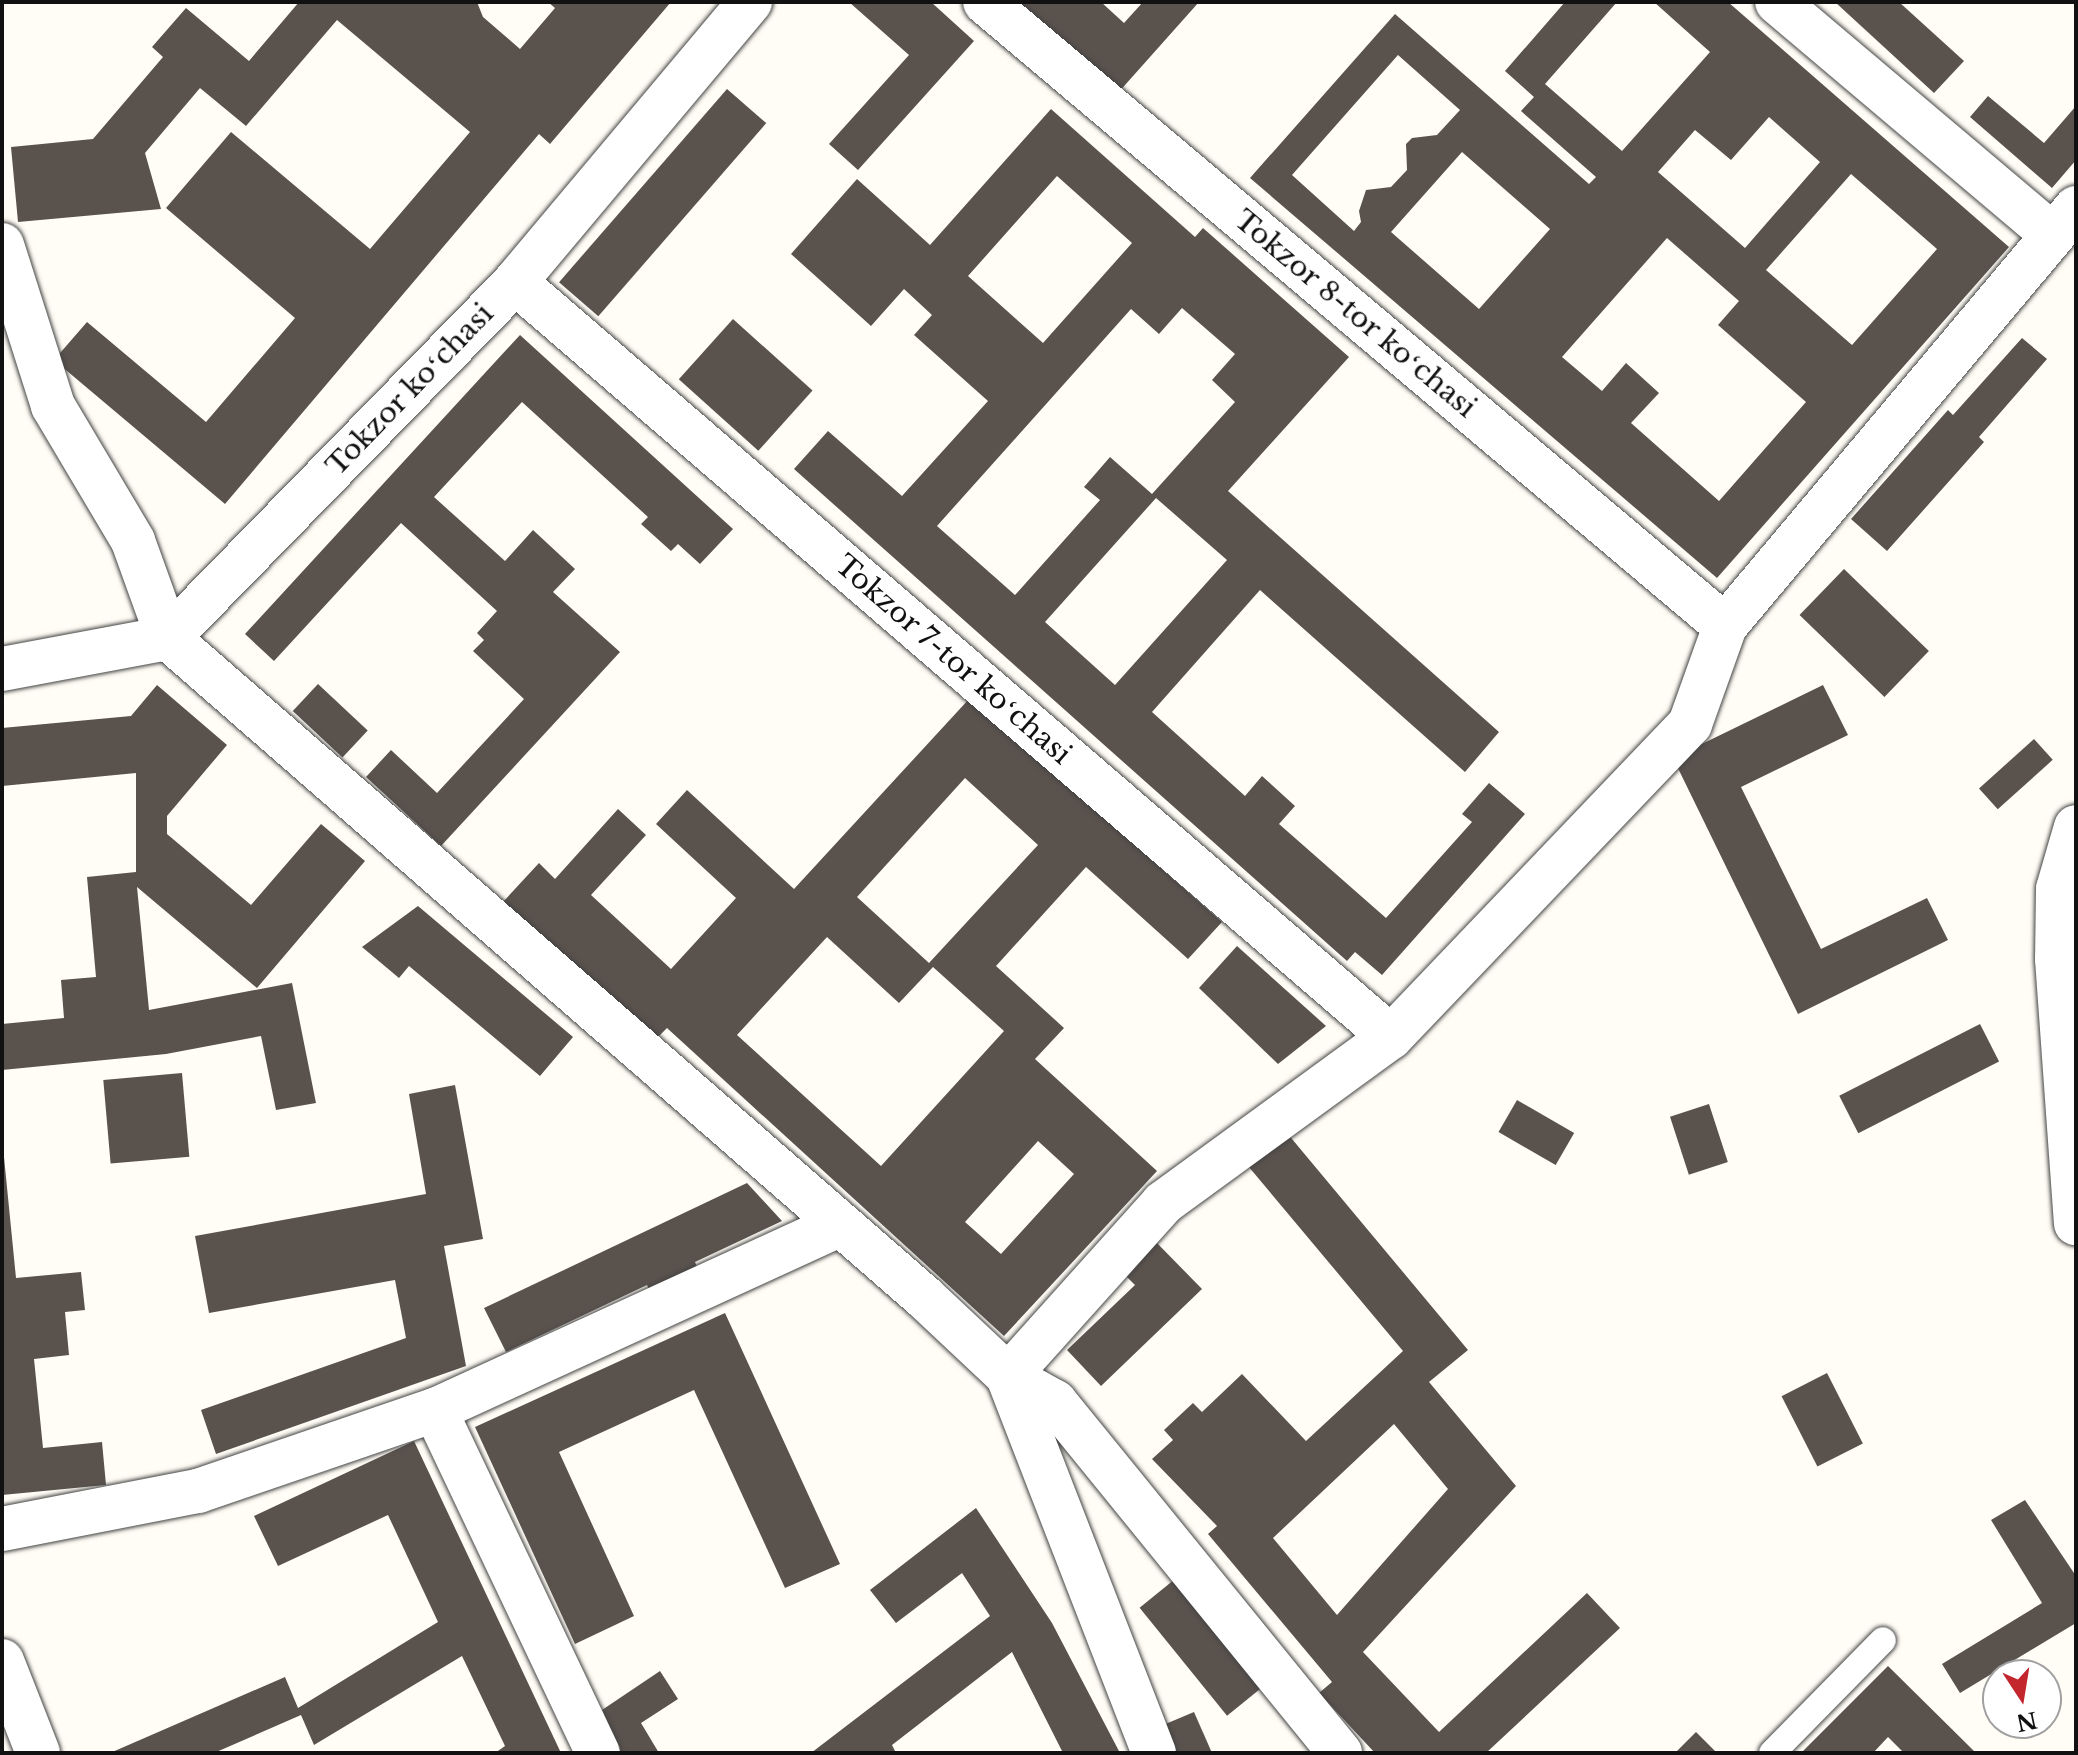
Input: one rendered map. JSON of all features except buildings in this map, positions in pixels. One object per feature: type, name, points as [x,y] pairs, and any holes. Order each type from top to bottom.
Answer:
[{"type":"street","name":"Tokzor koʻchasi","points":[[168,638],[515,282],[750,2]]},
{"type":"street","name":"Tokzor 8-tor koʻchasi","points":[[985,2],[1725,626]]},
{"type":"street","points":[[1008,1376],[1163,1203],[1391,1037],[1690,724],[1725,626],[2064,221],[1777,2]]},
{"type":"street","points":[[2,245],[53,406],[133,541],[168,638],[840,1225],[1008,1376],[1055,1402],[1340,1753]]},
{"type":"street","name":"Tokzor 7-tor koʻchasi","points":[[515,282],[1391,1037]]},
{"type":"street","points":[[2,669],[168,638]]},
{"type":"street","points":[[2076,827],[2058,889],[2057,959],[2076,1223]]},
{"type":"street","points":[[2,1529],[198,1491],[435,1410],[840,1225]]},
{"type":"street","points":[[1008,1376],[1154,1753]]},
{"type":"street","points":[[435,1410],[598,1753]]},
{"type":"street","points":[[2,1661],[38,1753]]},
{"type":"lane","points":[[1772,1753],[1883,1640]]}]
